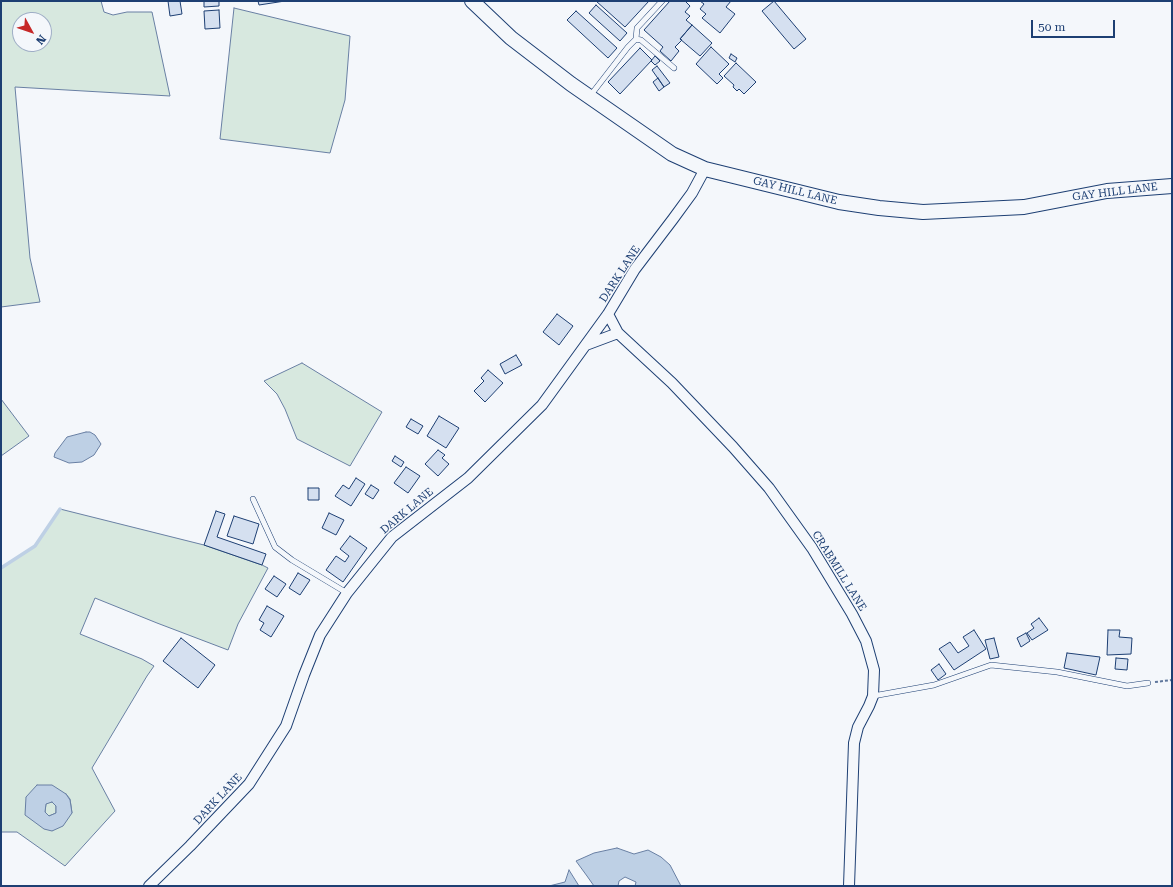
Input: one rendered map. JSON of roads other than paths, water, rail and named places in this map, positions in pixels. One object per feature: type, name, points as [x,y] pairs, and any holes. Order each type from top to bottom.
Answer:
[{"type":"street","name":"GAY HILL LANE","points":[[472,1],[511,38],[571,84],[672,154],[705,169],[839,202],[879,208],[923,212],[1024,206],[1107,192],[1172,186]]},
{"type":"street","name":"DARK LANE","points":[[149,886],[190,846],[249,784],[286,726],[320,635],[347,593],[392,537],[468,478],[542,405],[608,314],[635,269],[692,193],[705,169]]},
{"type":"street","name":"CRABMILL LANE","points":[[608,314],[618,333],[672,383],[733,447],[768,488],[812,548],[852,614],[866,641],[874,670],[873,696],[862,717],[854,743],[849,886]]},
{"type":"street","points":[[586,345],[618,333]]},
{"type":"lane","points":[[589,96],[636,39],[637,28],[662,1]]},
{"type":"lane","points":[[636,39],[641,40],[674,68]]},
{"type":"lane","points":[[253,499],[275,547],[292,560],[347,593]]},
{"type":"lane","points":[[873,696],[934,685],[991,666],[1057,672],[1127,686],[1148,683]]},
{"type":"water","points":[[90,432],[95,435],[101,444],[94,455],[82,462],[69,463],[54,457],[55,453],[67,437]]},
{"type":"water","points":[[37,785],[52,785],[66,794],[70,800],[72,813],[63,826],[52,831],[44,829],[25,815],[26,797]],"holes":[[[52,802],[56,806],[56,813],[49,816],[45,812],[46,804]]]},
{"type":"water","points":[[617,848],[634,854],[648,850],[661,857],[670,865],[681,886],[635,886],[636,882],[625,877],[619,881],[618,886],[594,886],[576,861],[594,853]]},
{"type":"water","points":[[569,870],[579,886],[549,886],[565,882]]},
{"type":"waterway","points":[[1,568],[35,546],[60,509]]}]
